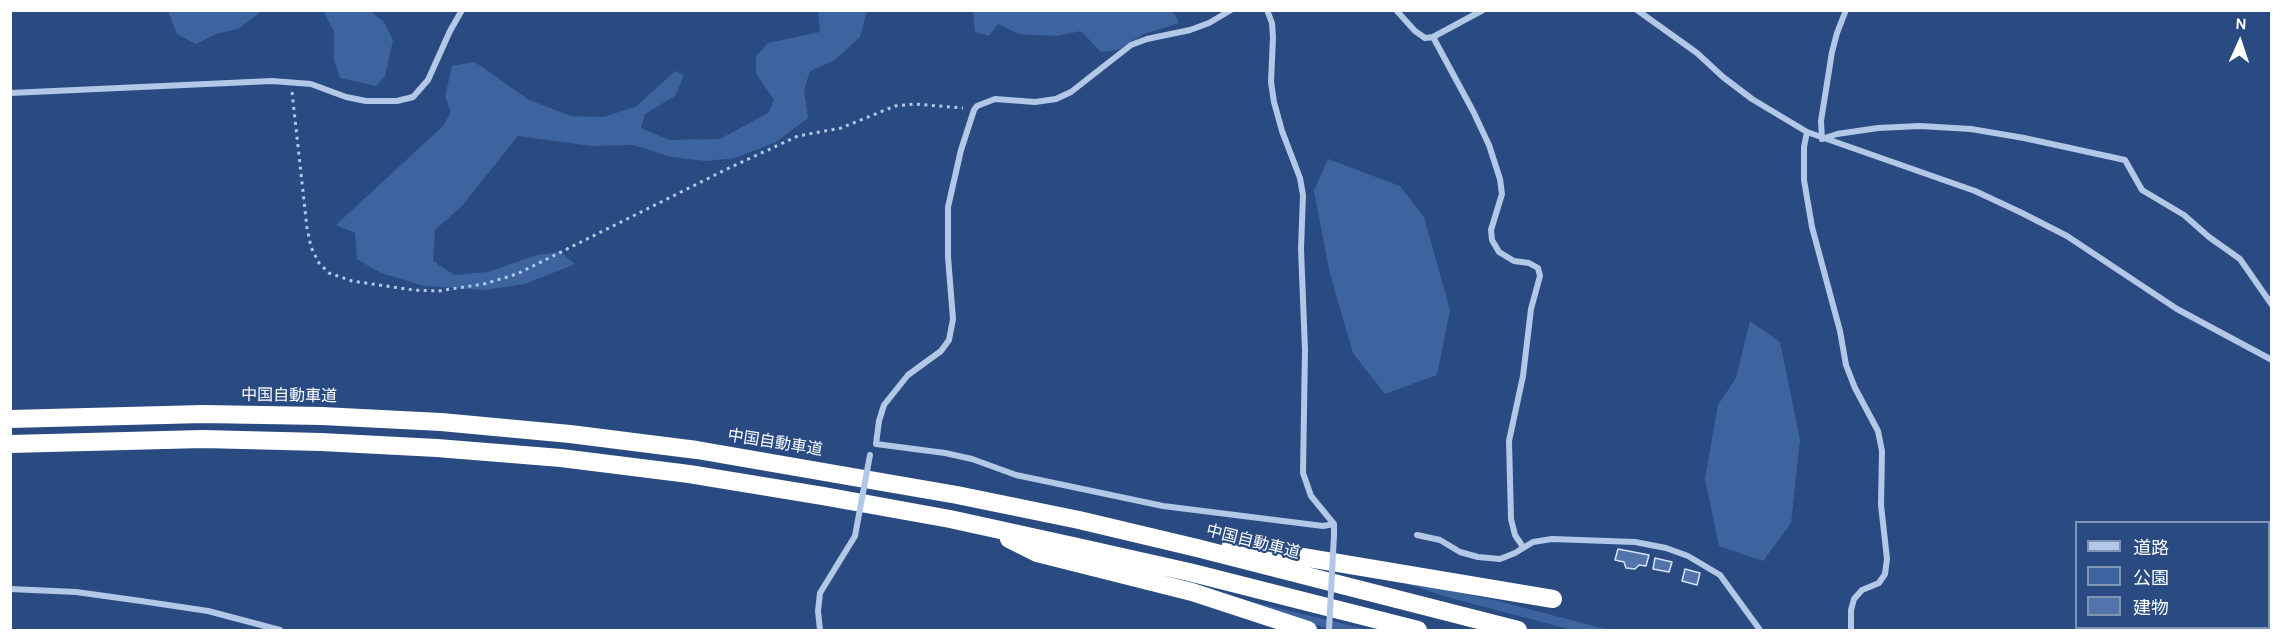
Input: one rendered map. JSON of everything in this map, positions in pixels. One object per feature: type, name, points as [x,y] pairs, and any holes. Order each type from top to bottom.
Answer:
[{"type":"highway","name":"中国自動車道","points":[[10,419],[203,414],[322,416],[488,426],[697,450],[957,495],[1079,520],[1294,572],[1518,630]]},
{"type":"highway","points":[[10,444],[203,439],[321,442],[448,449],[689,474],[823,496],[985,527],[1189,572],[1418,630]]},
{"type":"highway","points":[[1079,520],[1553,599]]},
{"type":"highway","points":[[985,527],[1037,553],[1192,592],[1308,630]]},
{"type":"street","points":[[10,93],[292,81],[311,84],[346,97],[366,101],[397,101],[413,97],[428,80],[462,10]]},
{"type":"street","points":[[820,630],[818,611],[820,593],[855,536],[870,454],[876,444],[884,405],[908,375],[941,351],[949,340],[953,319],[948,257],[948,207],[958,159],[974,110],[986,101],[995,99],[1035,102],[1056,99],[1071,92],[1131,45],[1147,39],[1190,30],[1209,23],[1230,10]]},
{"type":"street","points":[[1267,10],[1272,30],[1271,82],[1274,102],[1282,131],[1300,178],[1303,195],[1301,249],[1305,350],[1303,473],[1311,496],[1334,524],[1329,630]]},
{"type":"street","points":[[1396,10],[1415,32],[1425,38],[1433,38],[1483,10]]},
{"type":"street","points":[[1637,10],[1697,53],[1752,99],[1807,132],[1975,191],[2020,212],[2067,236],[2177,309],[2271,360]]},
{"type":"street","points":[[1822,139],[1821,121],[1832,52],[1846,10]]},
{"type":"street","points":[[1433,38],[1473,111],[1489,146],[1500,179],[1502,194],[1491,230],[1492,240],[1499,252],[1514,261],[1529,263],[1538,268],[1540,276],[1509,441],[1511,519],[1515,535],[1523,547]]},
{"type":"street","points":[[1822,139],[1837,134],[1878,128],[1920,126],[1951,128],[2024,138],[2125,160],[2142,190],[2184,215],[2209,237],[2240,259],[2271,305]]},
{"type":"street","points":[[1807,132],[1804,147],[1804,180],[1812,227],[1840,331],[1846,365],[1855,388],[1878,431],[1882,451],[1881,505],[1887,559],[1885,574],[1879,583],[1862,590],[1854,599],[1851,610],[1851,630]]},
{"type":"street","points":[[876,444],[945,453],[972,459],[1016,475],[1163,506],[1323,526],[1334,524]]},
{"type":"street","points":[[1418,535],[1440,540],[1460,552],[1478,557],[1500,559],[1533,542],[1552,539],[1635,542],[1666,548],[1688,556],[1720,575],[1760,630]]},
{"type":"street","points":[[10,590],[76,592],[141,601],[208,611],[279,630]]},
{"type":"path","points":[[292,81],[307,228],[311,247],[319,262],[329,273],[352,281],[413,290],[438,291],[484,284],[517,274],[798,136],[841,128],[895,106],[914,104],[974,110]]},
{"type":"green space","points":[[168,11],[262,11],[238,29],[216,34],[196,44],[177,34]]},
{"type":"green space","points":[[323,11],[370,11],[384,22],[393,40],[385,76],[376,86],[340,78],[334,60],[334,31]]},
{"type":"green space","points":[[818,11],[867,11],[860,37],[835,60],[810,71],[804,90],[808,118],[776,142],[735,158],[706,161],[671,157],[634,145],[592,146],[518,136],[462,206],[435,230],[433,261],[454,275],[488,272],[537,255],[561,252],[575,264],[525,284],[485,290],[424,286],[381,273],[357,259],[355,233],[336,225],[444,125],[451,111],[445,97],[452,66],[475,62],[529,100],[571,116],[604,117],[637,106],[675,71],[684,75],[675,96],[645,114],[641,128],[669,140],[720,139],[768,113],[774,100],[756,73],[756,56],[768,43],[820,32]]},
{"type":"green space","points":[[973,11],[1167,11],[1174,13],[1179,23],[1144,34],[1117,50],[1101,52],[1081,31],[1057,36],[1019,34],[998,24],[989,36],[975,32]]},
{"type":"green space","points":[[1328,159],[1400,186],[1424,217],[1450,310],[1437,375],[1385,394],[1353,353],[1330,274],[1314,191]]},
{"type":"green space","points":[[1750,321],[1780,342],[1800,440],[1791,523],[1763,561],[1719,546],[1705,479],[1718,405],[1736,378]]},
{"type":"green space","points":[[1404,583],[1498,601],[1609,630],[1572,630]]},
{"type":"green space","points":[[1204,590],[1278,608],[1369,630],[1332,630]]},
{"type":"building","points":[[1618,549],[1649,555],[1646,566],[1639,565],[1635,569],[1626,568],[1624,562],[1615,560]]},
{"type":"building","points":[[1655,558],[1672,562],[1669,572],[1653,569]]},
{"type":"building","points":[[1685,569],[1700,573],[1697,585],[1682,581]]}]
